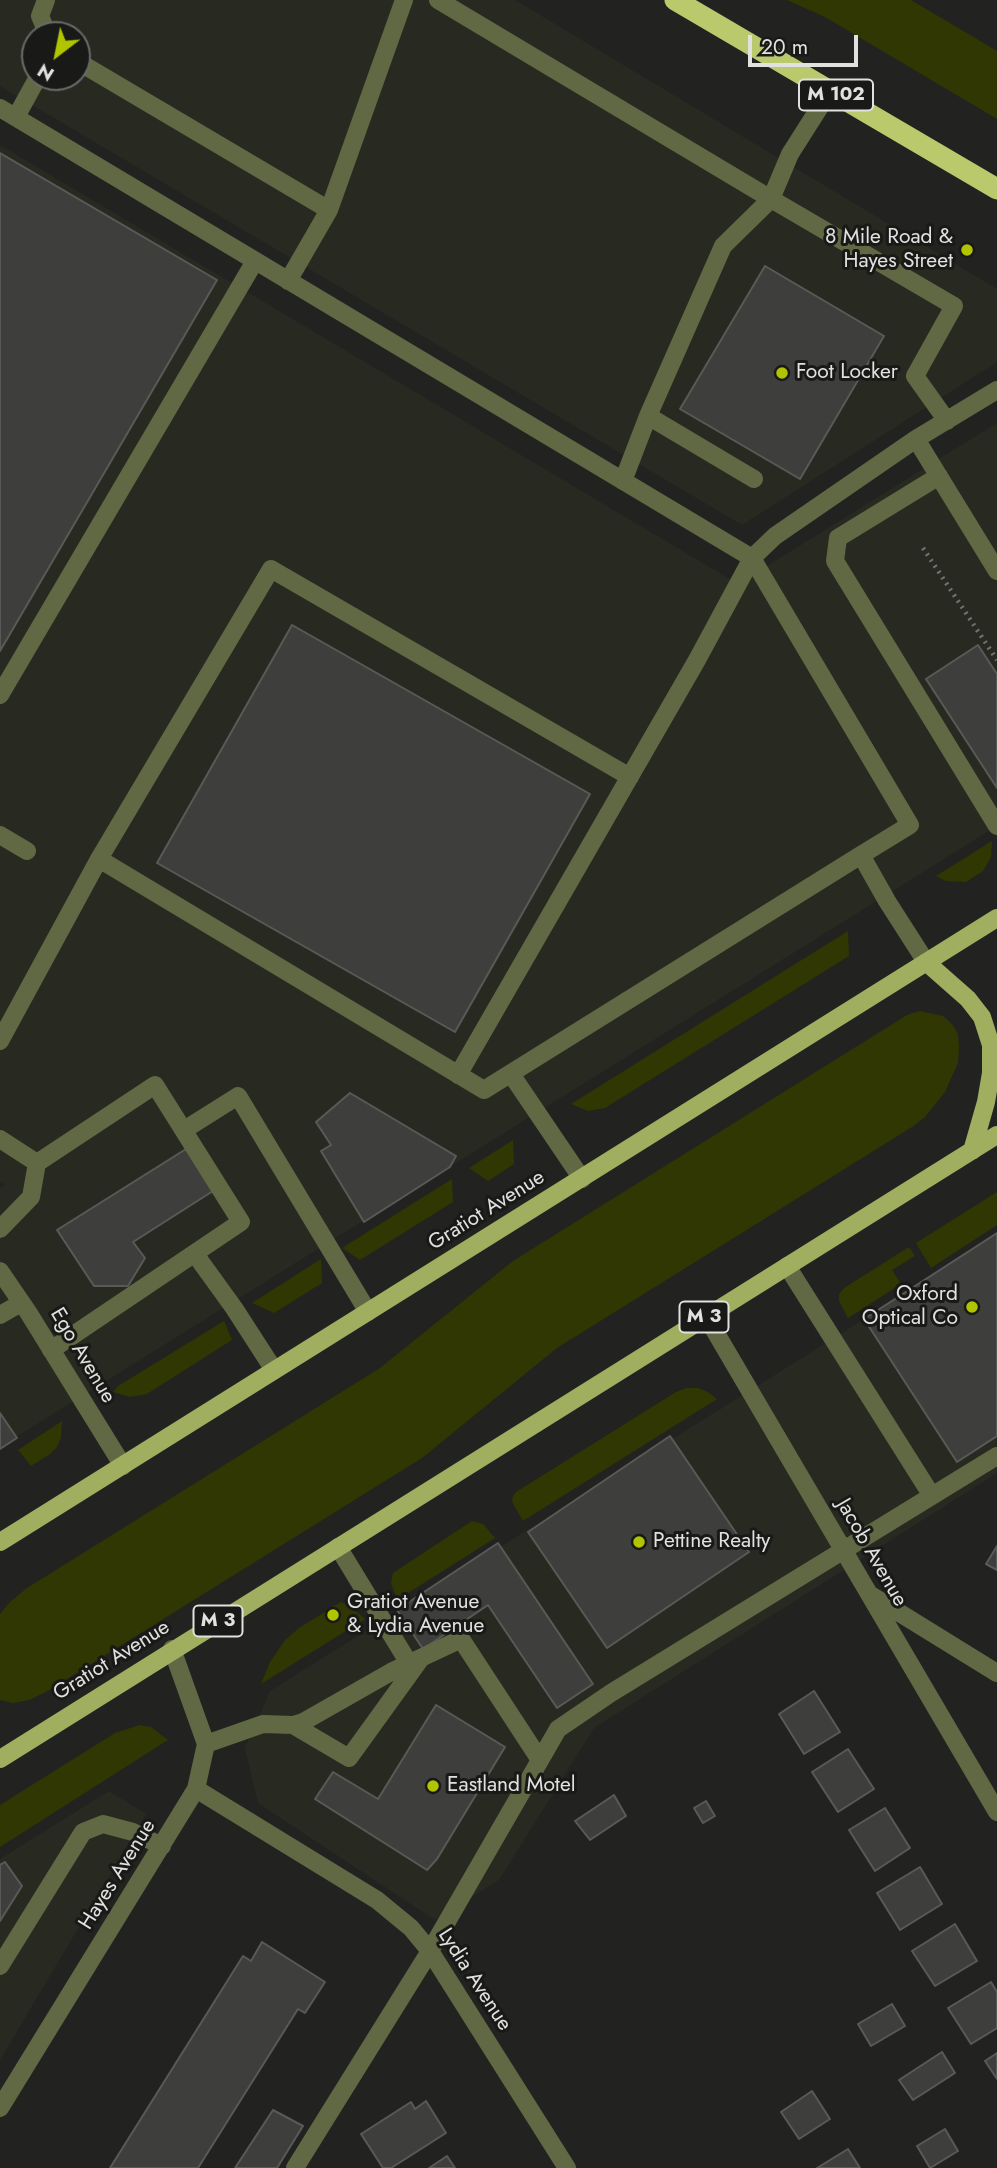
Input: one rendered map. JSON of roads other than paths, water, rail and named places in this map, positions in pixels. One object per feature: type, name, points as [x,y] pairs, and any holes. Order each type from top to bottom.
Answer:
[{"type":"highway","name":"M 102","points":[[675,0],[997,189]]},
{"type":"main road","name":"Gratiot Avenue","points":[[0,1542],[997,918]]},
{"type":"main road","points":[[926,962],[968,999],[982,1017],[991,1045],[991,1073],[986,1102],[972,1151]]},
{"type":"main road","name":"Gratiot Avenue","points":[[5,1750],[338,1547],[997,1135]]},
{"type":"street","points":[[42,21],[40,16],[46,0]]},
{"type":"street","points":[[288,281],[329,210],[404,0]]},
{"type":"street","points":[[438,0],[954,306],[915,376],[947,421]]},
{"type":"street","points":[[91,69],[329,210]]},
{"type":"street","points":[[16,117],[30,91]]},
{"type":"street","points":[[623,481],[648,416],[723,246],[771,199],[790,154],[830,91]]},
{"type":"street","points":[[0,108],[751,558],[910,825],[484,1090],[99,859]]},
{"type":"street","points":[[0,695],[255,261]]},
{"type":"street","points":[[458,1075],[697,660],[751,558],[775,536],[916,439],[997,390]]},
{"type":"street","points":[[648,416],[754,479]]},
{"type":"street","points":[[916,439],[997,571]]},
{"type":"street","points":[[939,476],[838,538],[835,561],[997,826]]},
{"type":"street","points":[[0,1041],[99,859],[271,569],[630,776]]},
{"type":"street","points":[[0,835],[27,851]]},
{"type":"street","points":[[862,855],[887,901],[926,962]]},
{"type":"street","points":[[511,1074],[582,1179]]},
{"type":"street","points":[[0,1229],[31,1197],[37,1163],[155,1085],[241,1222],[51,1350]]},
{"type":"street","points":[[184,1130],[238,1097],[368,1312]]},
{"type":"street","points":[[0,1139],[37,1163]]},
{"type":"street","points":[[195,1254],[274,1370]]},
{"type":"street","points":[[787,1266],[932,1496]]},
{"type":"street","name":"Ego Avenue","points":[[0,1272],[123,1466]]},
{"type":"street","points":[[0,1315],[21,1303]]},
{"type":"street","name":"Jacob Avenue","points":[[706,1316],[997,1812]]},
{"type":"street","points":[[295,2168],[430,1951],[558,1729],[611,1693],[997,1456]]},
{"type":"street","points":[[338,1547],[415,1662]]},
{"type":"street","points":[[867,1592],[997,1673]]},
{"type":"street","points":[[172,1649],[206,1744],[263,1724],[292,1725],[303,1722],[391,1672],[461,1639],[540,1760]]},
{"type":"street","points":[[292,1725],[349,1758],[415,1662]]},
{"type":"street","name":"Hayes Avenue","points":[[0,2108],[5,2084],[196,1790],[206,1744]]},
{"type":"street","name":"Lydia Avenue","points":[[196,1790],[377,1900],[411,1928],[430,1951],[567,2168]]},
{"type":"street","points":[[0,1966],[83,1832],[103,1824],[133,1832],[162,1846]]},
{"type":"place","name":"8 Mile Road & Hayes Street","points":[[967,250]]},
{"type":"place","name":"Foot Locker","points":[[782,373]]},
{"type":"place","name":"Oxford Optical Co","points":[[972,1307]]},
{"type":"place","name":"Pettine Realty","points":[[639,1542]]},
{"type":"place","name":"Gratiot Avenue & Lydia Avenue","points":[[333,1615]]},
{"type":"place","name":"Eastland Motel","points":[[433,1786]]}]
